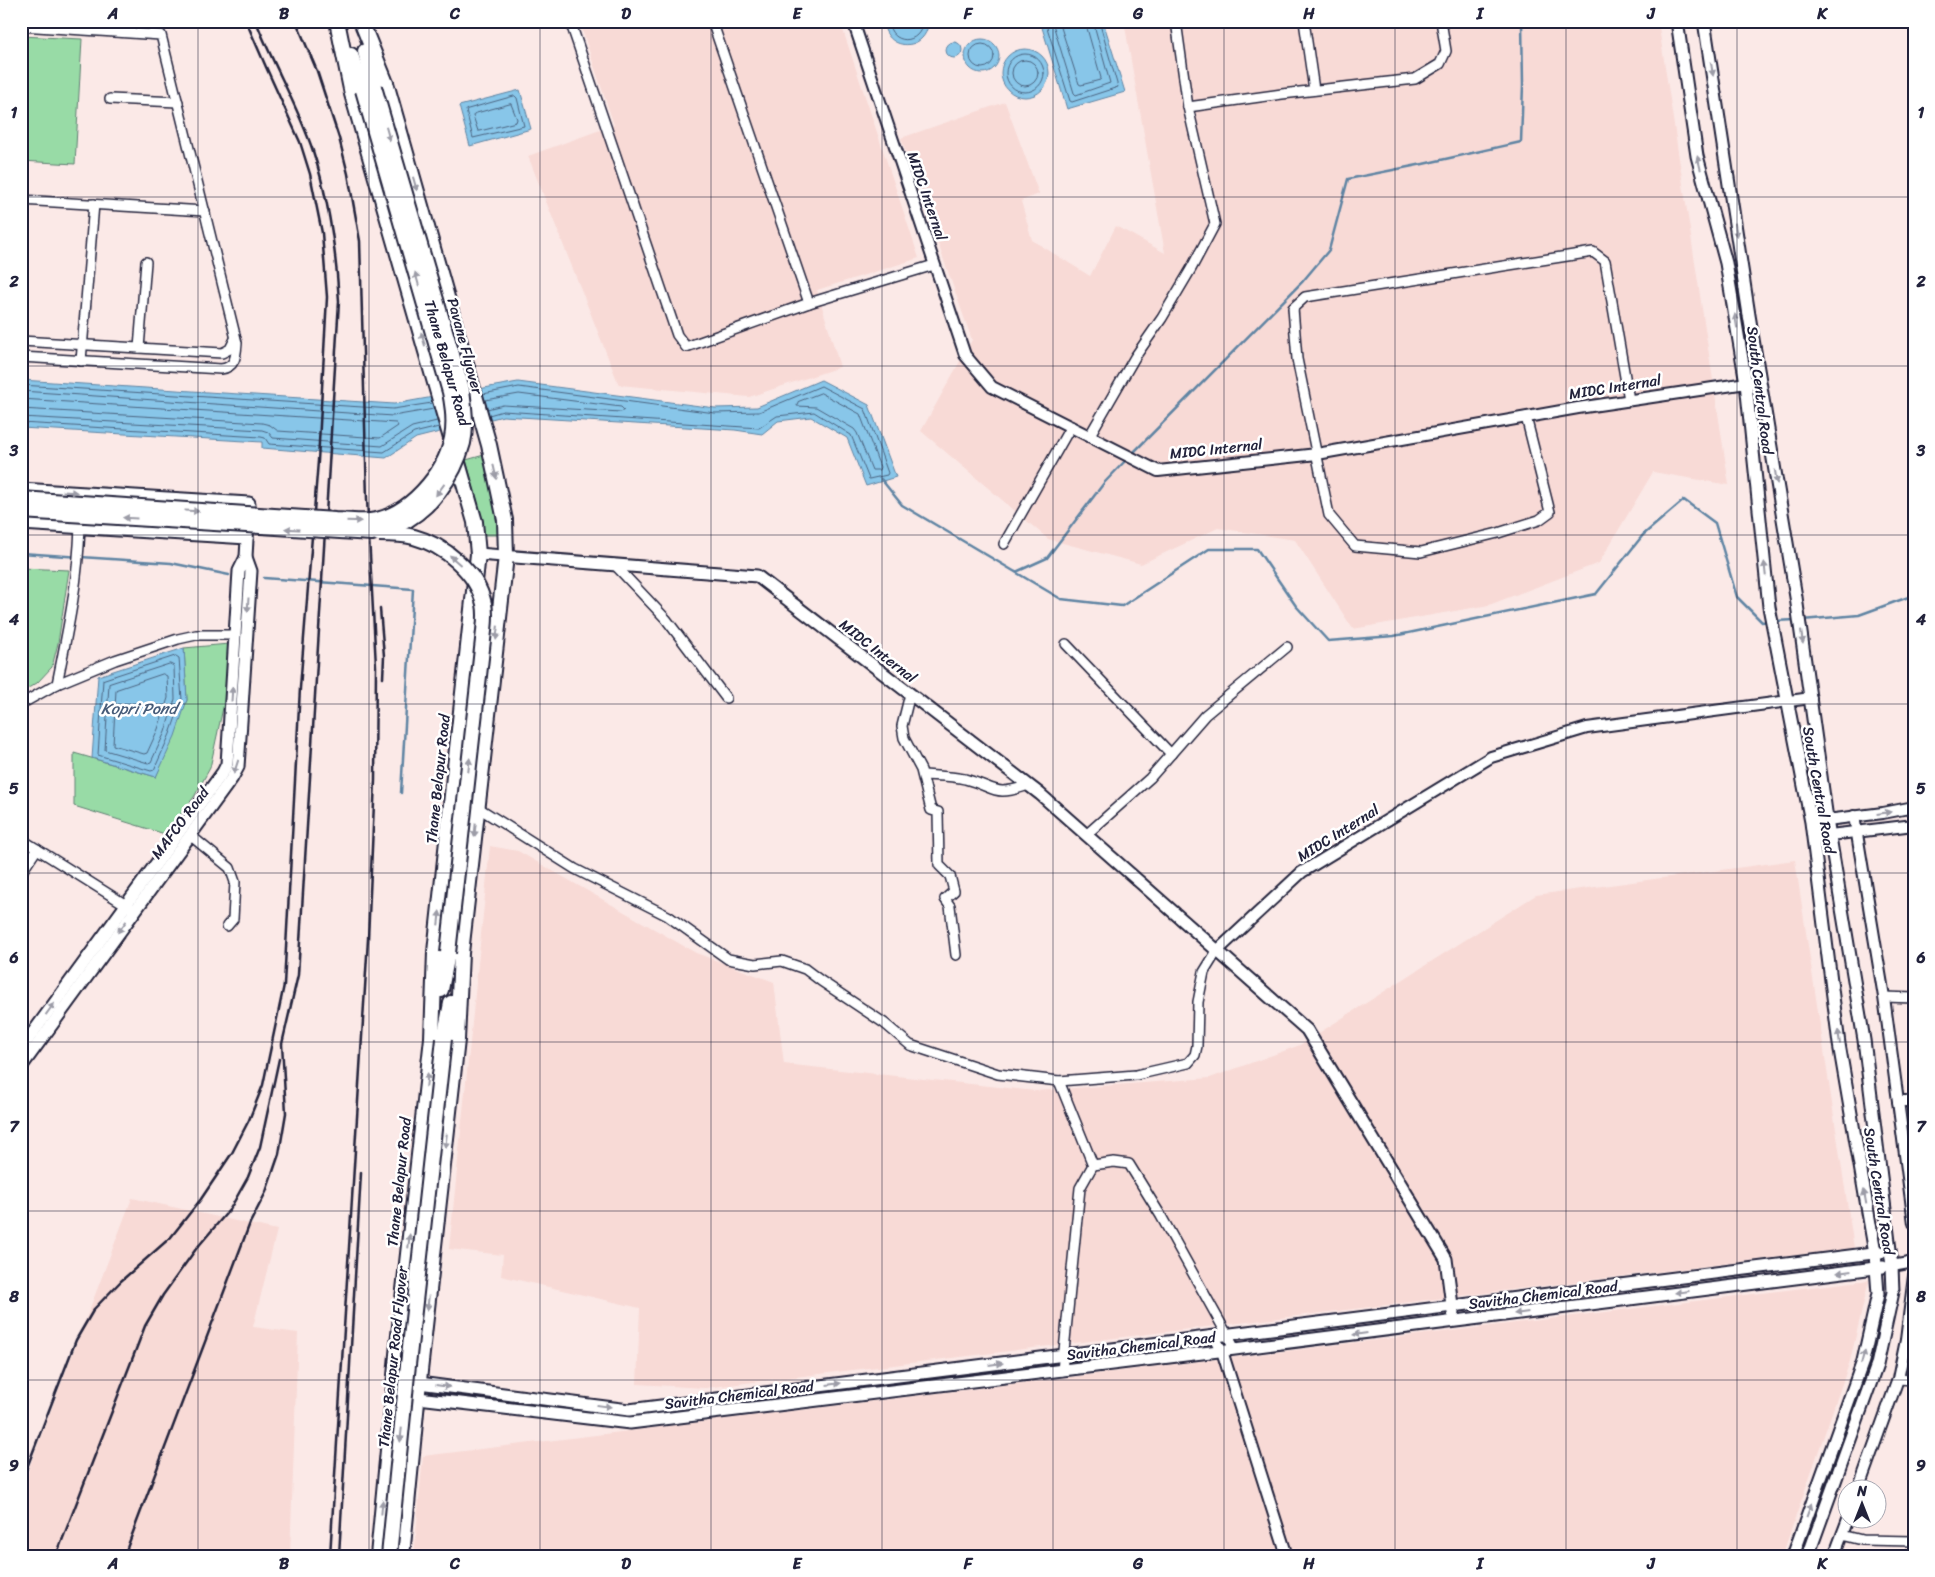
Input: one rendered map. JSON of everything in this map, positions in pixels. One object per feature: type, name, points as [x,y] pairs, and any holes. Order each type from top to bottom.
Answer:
[{"type":"main road","name":"Pavane Flyover","points":[[21,511],[372,533],[398,524],[420,510],[436,496],[457,460],[463,442],[465,425],[462,390],[369,89],[339,21]]},
{"type":"main road","name":"Thane Belapur Road","points":[[339,21],[352,94],[475,522],[478,554],[435,952],[438,1038],[394,1379],[378,1556]]},
{"type":"main road","name":"Pavane Flyover","points":[[21,500],[371,521],[393,513],[413,501],[438,472],[452,439],[451,399],[369,89],[357,21]]},
{"type":"main road","name":"Thane Belapur Road","points":[[361,21],[386,84],[470,377],[497,477],[505,520],[506,556],[477,807],[455,953]]},
{"type":"main road","name":"South Central Road","points":[[1677,21],[1697,156],[1726,263],[1746,382],[1772,621],[1811,822],[1839,1044],[1875,1252],[1878,1294],[1863,1361],[1793,1556]]},
{"type":"main road","name":"South Central Road","points":[[1704,21],[1811,698],[1827,819],[1864,1040],[1892,1266],[1893,1292],[1877,1365],[1808,1556]]},
{"type":"main road","name":"MAFCO Road","points":[[21,489],[249,503],[246,557],[251,571],[238,767],[190,835],[130,907],[21,1049]]},
{"type":"main road","points":[[21,524],[247,538]]},
{"type":"main road","points":[[372,533],[414,537],[430,543],[447,553],[473,579],[484,604],[484,631],[455,953],[438,1038]]},
{"type":"main road","name":"MIDC Internal","points":[[478,554],[757,576],[1028,785],[1307,1030],[1446,1259],[1454,1322]]},
{"type":"main road","name":"MAFCO Road","points":[[21,1067],[227,764],[239,571],[246,557]]},
{"type":"main road","points":[[402,1556],[457,1040],[455,953]]},
{"type":"main road","name":"Thane Belapur Road Flyover","points":[[390,1556],[438,1038]]},
{"type":"main road","name":"Savitha Chemical Road","points":[[394,1379],[629,1410],[1890,1251]]},
{"type":"main road","name":"Savitha Chemical Road","points":[[393,1395],[630,1423],[1062,1371],[1892,1266]]},
{"type":"street","points":[[570,21],[677,335],[686,347],[808,303],[934,265]]},
{"type":"street","points":[[712,21],[808,303]]},
{"type":"street","name":"MIDC Internal","points":[[853,21],[965,355],[992,387],[1158,471],[1317,454],[1629,400],[1760,381]]},
{"type":"street","points":[[1090,435],[1135,358],[1162,318],[1215,224],[1188,107],[1176,21]]},
{"type":"street","points":[[1304,21],[1314,90]]},
{"type":"street","points":[[1188,107],[1415,79],[1440,64],[1446,51],[1442,21]]},
{"type":"street","points":[[21,357],[225,369],[231,366],[234,361],[236,336],[162,35],[27,25]]},
{"type":"street","points":[[110,99],[178,102]]},
{"type":"street","points":[[21,200],[205,211]]},
{"type":"street","points":[[81,361],[94,204]]},
{"type":"street","points":[[1526,417],[1550,512],[1539,520],[1498,533],[1421,552],[1355,546],[1329,515],[1297,359],[1293,308],[1305,297],[1593,252],[1605,262],[1629,400]]},
{"type":"street","points":[[140,348],[146,262]]},
{"type":"street","points":[[21,341],[222,353],[230,349],[236,336]]},
{"type":"street","points":[[1004,544],[1071,426]]},
{"type":"street","points":[[57,684],[73,606],[78,568],[80,527]]},
{"type":"street","points":[[614,564],[666,619],[726,698]]},
{"type":"street","points":[[21,704],[57,684],[115,660],[178,639],[196,635],[235,635]]},
{"type":"street","points":[[1066,644],[1171,754]]},
{"type":"street","points":[[1086,834],[1150,778],[1205,715],[1287,647]]},
{"type":"street","points":[[910,694],[902,726],[904,738],[921,770],[931,810],[938,812],[939,865],[950,876],[954,891],[944,899],[950,906],[956,955]]},
{"type":"street","name":"MIDC Internal","points":[[1217,950],[1302,872],[1491,757],[1587,728],[1811,698]]},
{"type":"street","points":[[922,776],[948,776],[1002,791],[1011,791],[1028,785]]},
{"type":"street","points":[[477,807],[575,869],[668,916],[728,959],[755,964],[782,961],[805,969],[884,1023],[910,1045],[998,1074],[1059,1081],[1136,1075],[1188,1062],[1195,1055],[1197,1046],[1198,1002],[1204,972],[1217,950]]},
{"type":"street","points":[[1811,822],[1914,808]]},
{"type":"street","points":[[1854,816],[1884,997],[1914,1223]]},
{"type":"street","points":[[1813,837],[1914,826]]},
{"type":"street","points":[[190,835],[230,868],[235,882],[232,919],[227,926]]},
{"type":"street","points":[[21,839],[130,907]]},
{"type":"street","points":[[21,874],[37,849]]},
{"type":"street","points":[[1884,997],[1914,998]]},
{"type":"street","points":[[1059,1081],[1093,1165]]},
{"type":"street","points":[[1898,1102],[1914,1101]]},
{"type":"street","points":[[1093,1165],[1114,1162],[1129,1164],[1161,1216],[1234,1349]]},
{"type":"street","points":[[1062,1371],[1080,1188],[1093,1165]]},
{"type":"street","points":[[1892,1266],[1914,1262]]},
{"type":"street","points":[[1862,1480],[1898,1379],[1906,1340],[1914,1276]]},
{"type":"street","points":[[1214,1336],[1222,1351],[1287,1556]]},
{"type":"street","points":[[1898,1379],[1914,1380]]},
{"type":"street","points":[[1834,1556],[1844,1530]]},
{"type":"street","points":[[1842,1534],[1862,1540],[1914,1541]]},
{"type":"shaded area","points":[[579,21],[840,21],[919,258],[817,290],[840,367],[749,397],[619,385],[528,156],[614,125]]},
{"type":"shaded area","points":[[1124,21],[1658,21],[1729,485],[1653,472],[1599,563],[1489,605],[1353,629],[1295,540],[1218,528],[1141,564],[1048,539],[921,431],[972,340],[901,138],[1005,102],[1039,194],[1021,201],[1032,240],[1090,276],[1116,226],[1165,253]]},
{"type":"shaded area","points":[[490,846],[518,851],[696,953],[774,982],[784,1064],[1035,1091],[1210,1078],[1300,1045],[1536,895],[1795,860],[1854,1248],[705,1388],[637,1384],[640,1308],[501,1276],[503,1255],[449,1249]]},
{"type":"shaded area","points":[[132,1198],[277,1230],[253,1327],[298,1333],[290,1556],[21,1556],[21,1489]]},
{"type":"shaded area","points":[[1869,1280],[1850,1361],[1782,1556],[414,1556],[423,1456]]},
{"type":"green space","points":[[21,36],[82,39],[75,164],[21,161]]},
{"type":"green space","points":[[484,455],[498,521],[498,535],[484,535],[483,521],[466,460]]},
{"type":"green space","points":[[21,568],[69,570],[58,643],[52,667],[37,683],[21,692]]},
{"type":"green space","points":[[229,644],[224,703],[210,768],[194,797],[165,834],[74,806],[74,753],[156,777],[187,700],[184,648]]},
{"type":"water","points":[[883,21],[928,21],[922,38],[915,43],[907,45],[891,39],[886,32]]},
{"type":"water","points":[[1040,21],[1103,21],[1125,92],[1067,109]]},
{"type":"water","points":[[982,39],[989,40],[994,44],[998,49],[998,63],[994,68],[989,72],[982,73],[975,72],[970,68],[966,63],[965,56],[966,49],[970,44],[975,40]]},
{"type":"water","points":[[954,42],[962,50],[954,58],[946,50]]},
{"type":"water","points":[[1025,49],[1034,51],[1042,56],[1047,64],[1049,73],[1047,82],[1042,90],[1034,95],[1025,97],[1016,95],[1008,90],[1003,82],[1001,73],[1003,64],[1008,56],[1016,51]]},
{"type":"water","points":[[520,90],[531,129],[470,146],[459,106]]},
{"type":"water","points":[[21,380],[394,404],[518,382],[715,408],[757,407],[821,380],[869,405],[896,477],[866,486],[847,438],[811,417],[778,421],[762,434],[735,430],[503,416],[416,438],[386,458],[262,448],[262,442],[21,428]]},
{"type":"water","name":"Kopri Pond","points":[[184,648],[187,700],[175,736],[156,777],[92,758],[98,676]]},
{"type":"waterway","points":[[1131,455],[1303,281],[1329,250],[1348,179],[1521,142],[1523,85],[1522,21]]},
{"type":"waterway","points":[[1016,572],[1047,558],[1104,483],[1127,459]]},
{"type":"waterway","points":[[881,479],[902,505],[1061,599],[1122,606],[1209,549],[1257,549],[1296,606],[1328,641],[1394,636],[1596,594],[1643,535],[1684,500],[1715,523],[1737,597],[1762,622],[1769,621]]},
{"type":"waterway","points":[[21,553],[171,563],[229,575]]},
{"type":"waterway","points":[[264,578],[413,589],[401,793]]},
{"type":"waterway","points":[[1802,620],[1859,615],[1914,595]]},
{"type":"waterway","points":[[1774,621],[1796,620]]},
{"type":"railway","points":[[21,1483],[76,1340],[94,1309],[121,1281],[171,1237],[201,1199],[232,1153],[249,1120],[263,1085],[284,985],[300,688],[318,461],[327,297],[322,233],[310,174],[300,142],[246,21]]},
{"type":"railway","points":[[124,1556],[250,1223],[266,1192],[279,1154],[286,1113],[282,1044],[298,975],[339,301],[331,225],[319,169],[307,134],[256,21]]},
{"type":"railway","points":[[296,21],[317,71],[339,138],[348,174],[360,241],[367,499],[376,666],[375,780],[368,939],[330,1556]]},
{"type":"railway","points":[[380,609],[384,656],[383,678]]},
{"type":"railway","points":[[56,1556],[145,1326],[163,1295],[196,1249],[230,1209],[248,1177],[260,1147],[279,1059]]},
{"type":"railway","points":[[339,1556],[361,1173]]}]
